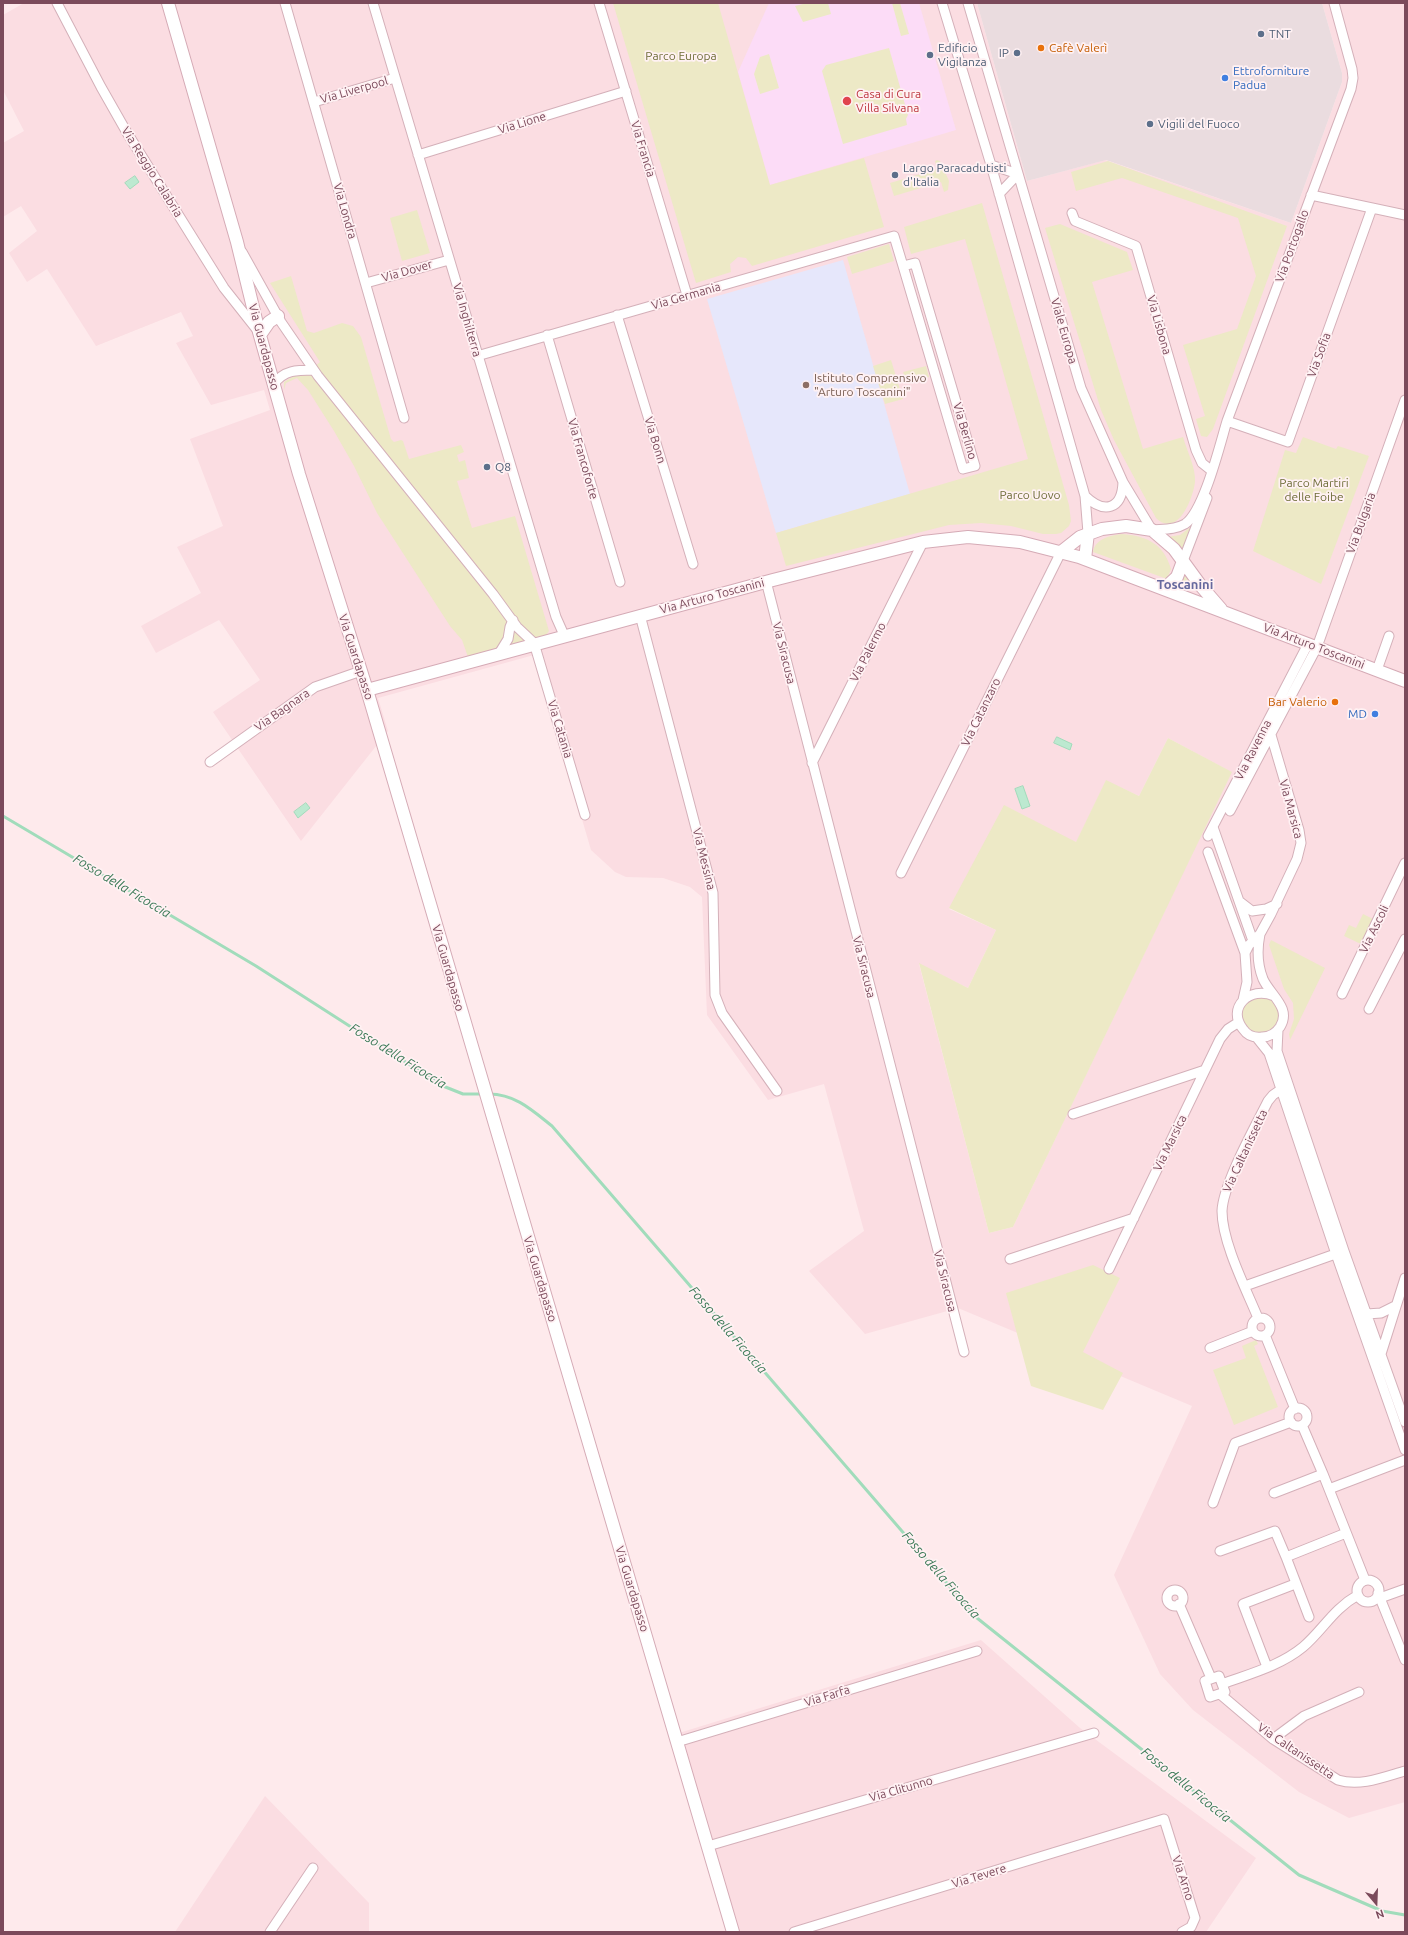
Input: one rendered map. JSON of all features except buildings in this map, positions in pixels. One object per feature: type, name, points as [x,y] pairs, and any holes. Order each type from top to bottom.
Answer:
[{"type":"street","name":"Via Reggio Calabria","points":[[57,3],[101,87],[134,144],[224,288],[260,334]]},
{"type":"street","name":"Via Guardapasso","points":[[168,3],[237,242],[260,334],[318,537],[367,690],[733,1932]]},
{"type":"street","name":"Via Londra","points":[[285,3],[404,418]]},
{"type":"street","name":"Via Inghilterra","points":[[373,3],[477,356],[556,617],[564,636]]},
{"type":"street","name":"Via Francia","points":[[599,3],[687,295]]},
{"type":"street","name":"Viale Europa","points":[[942,3],[999,194],[1085,496],[1088,533]]},
{"type":"street","name":"Viale Europa","points":[[968,3],[1081,388],[1123,482],[1152,530]]},
{"type":"street","name":"Via Portogallo","points":[[1152,530],[1175,528],[1185,523],[1195,511],[1212,471],[1227,421],[1351,89],[1353,78],[1334,3]]},
{"type":"street","name":"Via Liverpool","points":[[314,102],[395,78]]},
{"type":"street","name":"Via Lione","points":[[418,155],[626,91]]},
{"type":"street","points":[[990,165],[1018,174],[999,194]]},
{"type":"street","points":[[1311,195],[1405,215]]},
{"type":"street","name":"Via Sofia","points":[[1227,421],[1288,442],[1372,208]]},
{"type":"street","name":"Via Lisbona","points":[[1072,213],[1075,221],[1136,246],[1196,450],[1202,462],[1212,471]]},
{"type":"street","name":"Via Germania","points":[[477,356],[894,236]]},
{"type":"street","name":"Via Berlino","points":[[894,236],[963,469],[975,466],[915,263],[903,266]]},
{"type":"street","points":[[237,242],[278,316],[314,370],[517,627],[534,643]]},
{"type":"street","name":"Via Dover","points":[[366,283],[449,260]]},
{"type":"street","name":"Via Bonn","points":[[617,315],[693,564]]},
{"type":"street","points":[[260,334],[269,322],[278,316]]},
{"type":"street","name":"Via Francoforte","points":[[547,335],[620,582]]},
{"type":"street","points":[[274,384],[279,378],[288,372],[314,370]]},
{"type":"street","name":"Via Bulgaria","points":[[1313,645],[1405,400]]},
{"type":"street","points":[[1085,496],[1098,506],[1112,506],[1118,502],[1121,497],[1123,482]]},
{"type":"street","name":"Via Portogallo","points":[[1183,561],[1207,497],[1205,487]]},
{"type":"street","points":[[1061,552],[1073,541],[1088,533],[1122,526],[1152,530]]},
{"type":"street","name":"Via Arturo Toscanini","points":[[1152,530],[1174,549],[1204,590],[1224,611]]},
{"type":"street","points":[[1085,559],[1088,533]]},
{"type":"street","name":"Via Arturo Toscanini","points":[[367,690],[500,652],[766,581],[924,542],[954,537],[986,537],[1020,542],[1085,559],[1405,681]]},
{"type":"street","name":"Via Palermo","points":[[812,763],[924,542]]},
{"type":"street","name":"Via Catanzaro","points":[[901,873],[1061,552]]},
{"type":"street","points":[[1164,589],[1177,577],[1183,561]]},
{"type":"street","name":"Via Siracusa","points":[[766,581],[964,1352]]},
{"type":"street","name":"Via Messina","points":[[640,615],[713,893],[715,995],[722,1013],[777,1091]]},
{"type":"street","points":[[500,652],[508,639],[513,620]]},
{"type":"street","points":[[1377,670],[1389,636]]},
{"type":"street","name":"Via Catania","points":[[534,643],[585,815]]},
{"type":"street","points":[[1230,811],[1271,735],[1313,645]]},
{"type":"street","name":"Via Ravenna","points":[[1208,836],[1313,645]]},
{"type":"street","name":"Via Bagnara","points":[[210,762],[288,704],[315,686],[361,671]]},
{"type":"street","name":"Via Marsica","points":[[1245,953],[1260,934],[1277,904],[1297,859],[1301,843],[1299,830],[1271,735]]},
{"type":"street","points":[[1213,827],[1253,941]]},
{"type":"street","points":[[1208,852],[1245,953],[1247,982],[1243,1000]]},
{"type":"street","name":"Via Ascoli","points":[[1342,994],[1405,863]]},
{"type":"street","points":[[1215,871],[1227,867]]},
{"type":"street","points":[[1239,901],[1252,910],[1266,909],[1277,904]]},
{"type":"street","name":"Via Marsica","points":[[1260,934],[1258,960],[1262,978],[1274,996]]},
{"type":"street","points":[[1369,1010],[1405,939]]},
{"type":"street","points":[[1258,992],[1274,996],[1283,1008],[1282,1024],[1278,1030],[1269,1036],[1257,1038],[1246,1032],[1239,1022],[1239,1006],[1243,1000],[1250,994],[1258,992]]},
{"type":"street","name":"Via Marsica","points":[[1109,1269],[1222,1036],[1239,1022]]},
{"type":"street","name":"Via Caltanissetta","points":[[1278,1030],[1277,1051],[1285,1087],[1405,1450]]},
{"type":"street","name":"Via Caltanissetta","points":[[1257,1038],[1267,1050],[1285,1087]]},
{"type":"street","points":[[1073,1114],[1205,1070]]},
{"type":"street","name":"Via Caltanissetta","points":[[1285,1087],[1268,1101],[1228,1184],[1223,1202],[1223,1218],[1226,1233],[1258,1318],[1263,1318],[1269,1323],[1270,1329],[1265,1335],[1295,1409],[1300,1408],[1307,1414],[1307,1419],[1302,1425],[1365,1580]]},
{"type":"street","points":[[1010,1259],[1134,1218]]},
{"type":"street","points":[[1245,1286],[1340,1252]]},
{"type":"street","name":"Via Caltanissetta","points":[[1340,1252],[1367,1314],[1405,1422]]},
{"type":"street","points":[[1381,1354],[1405,1278]]},
{"type":"street","points":[[1367,1314],[1381,1313],[1395,1306]]},
{"type":"street","points":[[1258,1318],[1252,1325],[1253,1331],[1257,1335],[1265,1335]]},
{"type":"street","points":[[1210,1348],[1253,1331]]},
{"type":"street","points":[[1291,1422],[1290,1413],[1295,1409]]},
{"type":"street","points":[[1291,1422],[1294,1425],[1302,1425]]},
{"type":"street","points":[[1213,1503],[1234,1443],[1291,1422]]},
{"type":"street","points":[[1329,1489],[1405,1460]]},
{"type":"street","points":[[1274,1493],[1323,1474]]},
{"type":"street","points":[[1220,1551],[1275,1531],[1309,1617]]},
{"type":"street","points":[[1286,1557],[1346,1533]]},
{"type":"street","points":[[1358,1595],[1359,1585],[1365,1580],[1375,1583],[1405,1660]]},
{"type":"street","points":[[1267,1667],[1243,1604],[1295,1584]]},
{"type":"street","points":[[1358,1595],[1367,1602],[1379,1596],[1405,1589]]},
{"type":"street","points":[[1222,1684],[1284,1660],[1302,1648],[1338,1608],[1358,1595]]},
{"type":"street","points":[[1179,1604],[1211,1678],[1219,1676],[1225,1692],[1220,1694]]},
{"type":"street","name":"Via Farfa","points":[[677,1742],[977,1651]]},
{"type":"street","name":"Via Caltanissetta","points":[[1211,1678],[1205,1680],[1210,1697],[1220,1694],[1273,1738],[1331,1776],[1342,1781],[1365,1782],[1405,1771]]},
{"type":"street","points":[[1273,1738],[1304,1716],[1359,1692]]},
{"type":"street","name":"Via Clitunno","points":[[708,1846],[1094,1733]]},
{"type":"street","name":"Via Tevere","points":[[794,1932],[1164,1819]]},
{"type":"street","name":"Via Arno","points":[[1164,1819],[1195,1918],[1191,1927],[1182,1932]]},
{"type":"street","points":[[270,1932],[313,1868]]},
{"type":"shaded area","points":[[24,3],[977,3],[1027,181],[1105,160],[1291,223],[1342,82],[1342,73],[1322,3],[1405,3],[1405,1802],[1349,1818],[1299,1792],[1193,1710],[1160,1674],[1114,1575],[1192,1406],[958,1308],[865,1334],[809,1271],[864,1231],[824,1084],[768,1100],[707,1015],[702,897],[690,887],[663,878],[626,877],[615,872],[591,850],[534,655],[378,698],[388,731],[301,841],[213,712],[260,680],[219,620],[156,653],[141,626],[201,593],[177,547],[223,526],[190,439],[270,410],[264,390],[211,405],[176,343],[193,336],[181,312],[96,346],[47,269],[27,282],[9,253],[37,231],[21,206],[3,217],[3,143],[24,131],[3,90],[3,15]],"holes":[[[1168,738],[1231,772],[1013,1227],[989,1233],[919,964],[968,988],[996,930],[949,909],[1076,843],[1106,781],[1139,796]]]},
{"type":"shaded area","name":"Casa di Cura Villa Silvana","points":[[769,3],[919,3],[956,130],[770,185],[738,72]]},
{"type":"shaded area","points":[[977,3],[1322,3],[1342,73],[1342,82],[1291,223],[1106,160],[1027,181]]},
{"type":"shaded area","points":[[135,176],[139,182],[130,189],[125,183]]},
{"type":"shaded area","name":"Istituto Comprensivo \"Arturo Toscanini\"","points":[[843,260],[910,494],[776,533],[707,299]]},
{"type":"shaded area","points":[[1057,737],[1072,744],[1070,750],[1054,743]]},
{"type":"shaded area","points":[[1023,786],[1030,806],[1022,809],[1015,789]]},
{"type":"shaded area","points":[[306,803],[310,808],[298,818],[294,812]]},
{"type":"shaded area","points":[[981,1640],[1080,1728],[1256,1858],[1206,1932],[739,1932],[679,1733]]},
{"type":"shaded area","points":[[265,1796],[369,1903],[369,1932],[175,1932]]},
{"type":"green space","name":"Parco Europa","points":[[613,3],[718,3],[770,185],[864,158],[884,227],[752,266],[746,258],[738,257],[730,264],[731,272],[696,283]]},
{"type":"green space","points":[[807,3],[828,3],[831,14],[803,22],[795,6]]},
{"type":"green space","points":[[892,3],[900,3],[909,34],[901,36]]},
{"type":"green space","points":[[889,48],[908,115],[906,119],[907,125],[843,144],[822,71],[826,65]]},
{"type":"green space","points":[[769,54],[779,88],[760,94],[754,74],[760,57]]},
{"type":"green space","points":[[935,161],[940,161],[949,181],[948,190],[944,192],[941,182],[894,196],[890,183],[937,169]]},
{"type":"green space","points":[[1108,161],[1287,226],[1213,429],[1207,437],[1201,436],[1196,419],[1205,416],[1183,345],[1237,329],[1256,276],[1238,218],[1122,178],[1076,191],[1071,172]]},
{"type":"green space","name":"Parco Uovo","points":[[982,203],[1069,505],[1071,521],[1069,526],[1061,533],[1043,534],[1011,526],[981,523],[949,525],[786,566],[776,533],[1028,459],[965,239],[911,254],[904,227]]},
{"type":"green space","points":[[417,210],[430,253],[402,261],[390,218]]},
{"type":"green space","points":[[1060,224],[1127,252],[1133,270],[1092,282],[1143,449],[1183,437],[1191,460],[1195,477],[1194,489],[1183,514],[1171,524],[1164,523],[1156,518],[1114,440],[1101,410],[1045,228]]},
{"type":"green space","points":[[889,244],[894,261],[852,274],[847,257]]},
{"type":"green space","points":[[291,276],[307,331],[314,333],[342,323],[353,326],[361,337],[391,439],[394,442],[401,440],[403,441],[409,459],[461,445],[464,452],[457,455],[459,462],[465,460],[469,478],[457,481],[472,528],[515,516],[549,631],[546,635],[468,657],[462,640],[450,626],[377,513],[354,466],[308,390],[297,378],[286,383],[284,390],[284,382],[294,376],[305,375],[320,362],[270,283]]},
{"type":"green space","points":[[891,360],[903,399],[885,404],[873,366]]},
{"type":"green space","points":[[926,366],[929,377],[907,383],[903,372]]},
{"type":"green space","name":"Parco Martiri delle Foibe","points":[[1303,437],[1336,449],[1338,446],[1369,456],[1321,584],[1253,551],[1285,450],[1296,453]]},
{"type":"green space","points":[[1192,526],[1185,550],[1167,537],[1180,535]]},
{"type":"green space","points":[[1122,534],[1147,539],[1159,547],[1168,560],[1171,569],[1167,579],[1093,552],[1097,544],[1104,538]]},
{"type":"green space","points":[[1187,573],[1194,589],[1180,584]]},
{"type":"green space","points":[[1168,738],[1232,772],[1013,1227],[989,1233],[919,963],[968,988],[996,930],[949,908],[1004,805],[1076,842],[1106,780],[1139,796]]},
{"type":"green space","points":[[1363,914],[1375,920],[1363,945],[1344,936],[1349,925],[1356,928]]},
{"type":"green space","points":[[1271,940],[1325,968],[1290,1040],[1289,1034],[1294,1019],[1293,1003],[1284,989],[1269,945]]},
{"type":"green space","points":[[1261,996],[1274,1002],[1280,1015],[1274,1028],[1261,1034],[1248,1028],[1242,1015],[1248,1002]]},
{"type":"green space","points":[[1093,1265],[1120,1278],[1083,1352],[1123,1373],[1103,1410],[1031,1386],[1006,1293]]},
{"type":"green space","points":[[1256,1340],[1258,1344],[1254,1346],[1278,1407],[1234,1425],[1213,1370],[1246,1358],[1242,1346]]},
{"type":"waterway","name":"Fosso della Ficoccia","points":[[3,816],[256,966],[443,1086],[463,1094],[483,1094]]},
{"type":"waterway","name":"Fosso della Ficoccia","points":[[489,1094],[507,1097],[523,1104],[552,1126],[977,1618],[1299,1875],[1382,1911],[1405,1915]]},
{"type":"place","name":"TNT","points":[[1261,34]]},
{"type":"place","name":"Cafè Valerì","points":[[1041,48]]},
{"type":"place","name":"IP","points":[[1017,53]]},
{"type":"place","name":"Edificio Vigilanza","points":[[930,55]]},
{"type":"place","name":"Ettroforniture Padua","points":[[1225,78]]},
{"type":"place","name":"Casa di Cura Villa Silvana","points":[[847,101]]},
{"type":"place","name":"Vigili del Fuoco","points":[[1150,124]]},
{"type":"place","name":"Largo Paracadutisti d'Italia","points":[[895,175]]},
{"type":"place","name":"Istituto Comprensivo \"Arturo Toscanini\"","points":[[806,385]]},
{"type":"place","name":"Q8","points":[[487,467]]},
{"type":"place","name":"Bar Valerio","points":[[1335,702]]},
{"type":"place","name":"MD","points":[[1375,714]]},
{"type":"district","name":"Toscanini","points":[[1185,585]]}]
